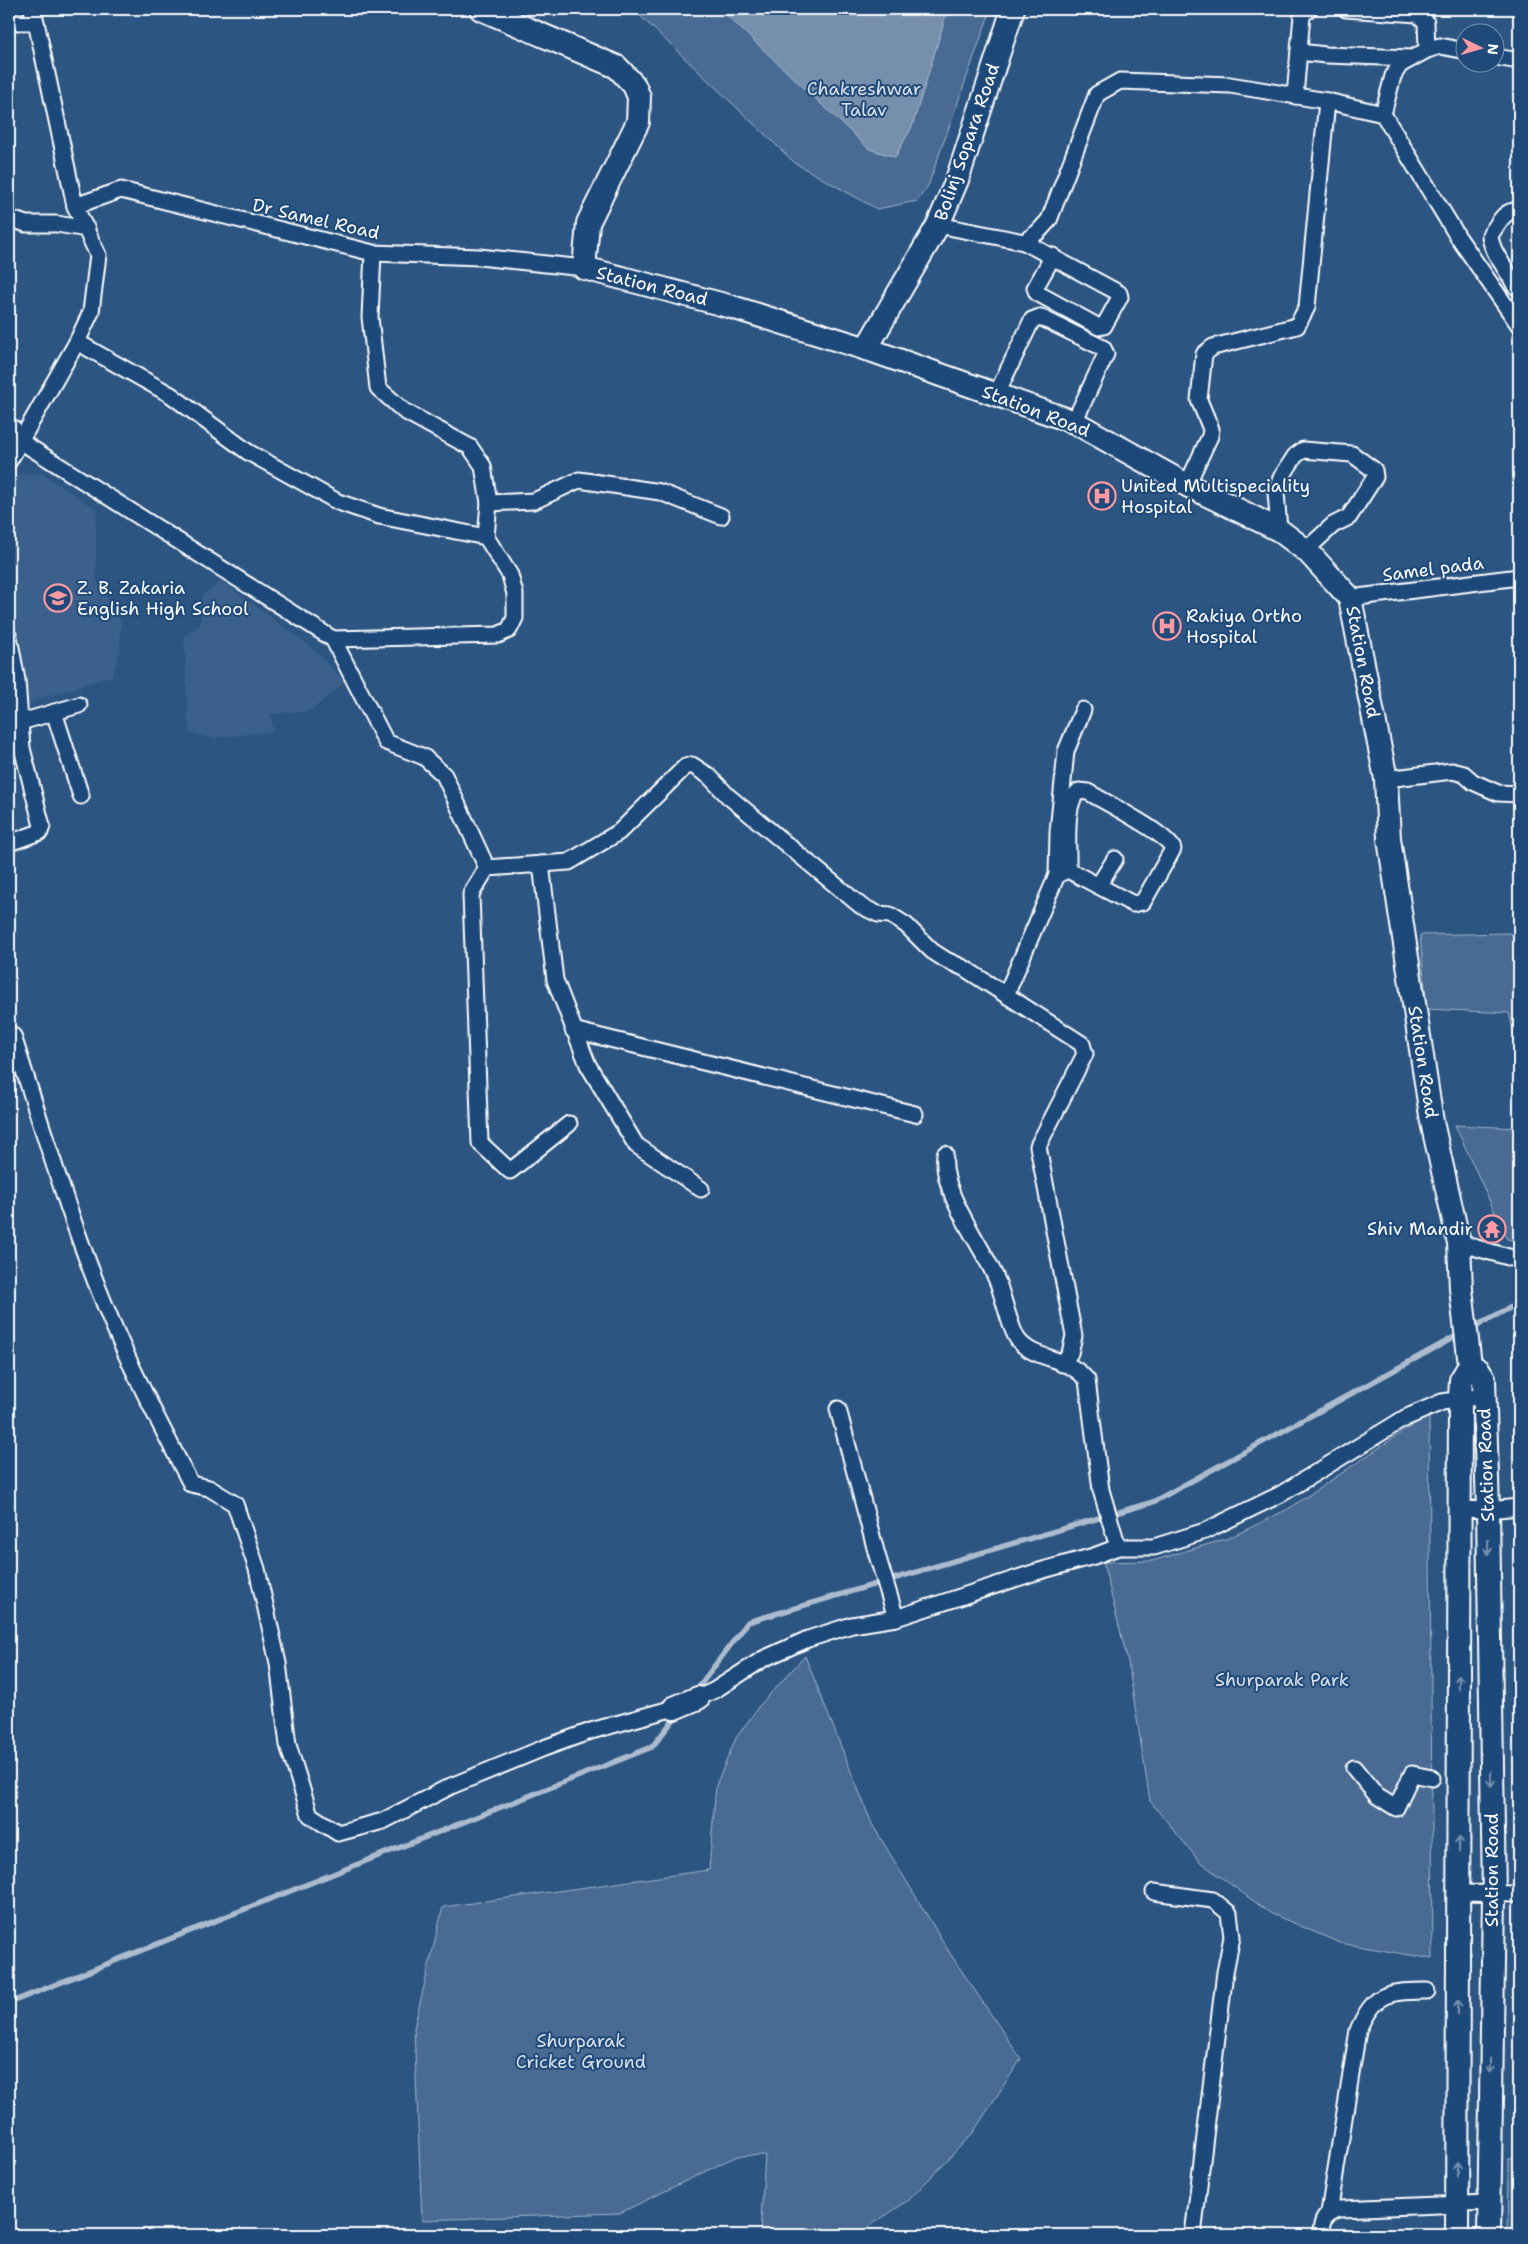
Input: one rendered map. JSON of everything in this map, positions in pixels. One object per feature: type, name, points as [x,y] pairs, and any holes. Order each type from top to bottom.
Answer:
[{"type":"main road","name":"Station Road","points":[[481,9],[617,67],[634,84],[640,97],[638,122],[588,223],[584,268],[732,306],[866,349],[1074,422],[1187,485],[1279,530],[1306,550],[1350,598],[1386,780],[1389,839],[1432,1122],[1459,1244],[1461,1289],[1470,1361],[1461,1380],[1460,1399],[1457,2235]]},
{"type":"main road","name":"Bolinj Sopara Road","points":[[866,349],[938,225],[957,180],[1013,9]]},
{"type":"main road","name":"Station Road","points":[[1470,1361],[1482,1373],[1488,1510],[1490,1747],[1494,1895],[1491,1970],[1488,2235]]},
{"type":"main road","points":[[674,1708],[698,1698]]},
{"type":"main road","points":[[1459,1745],[1490,1747]]},
{"type":"main road","points":[[1458,1970],[1491,1970]]},
{"type":"street","points":[[1295,96],[1302,15],[1309,9]]},
{"type":"street","points":[[1346,9],[1417,14],[1426,22],[1427,50]]},
{"type":"street","points":[[9,22],[34,15],[75,206],[98,255],[91,312],[77,342],[9,461]]},
{"type":"street","points":[[1382,114],[1393,76],[1400,64],[1427,50],[1440,46],[1456,49]]},
{"type":"street","points":[[1299,52],[1326,55],[1412,58]]},
{"type":"street","points":[[1506,59],[1519,61]]},
{"type":"street","points":[[1024,242],[1038,232],[1049,220],[1097,94],[1120,81],[1230,86],[1327,101],[1382,114],[1458,237],[1519,325]]},
{"type":"street","points":[[1187,485],[1210,436],[1211,429],[1199,400],[1204,354],[1213,347],[1297,326],[1307,306],[1327,101]]},
{"type":"street","name":"Dr Samel Road","points":[[75,206],[121,190],[373,253],[478,257],[584,268]]},
{"type":"street","points":[[1519,211],[1512,210],[1506,213],[1490,235],[1490,244],[1504,264],[1515,286],[1519,288]]},
{"type":"street","points":[[9,218],[26,224],[57,224],[87,229]]},
{"type":"street","points":[[938,225],[1024,242],[1053,256],[1120,293],[1120,297],[1104,326],[1099,327],[1037,293],[1035,288],[1053,256]]},
{"type":"street","points":[[332,639],[498,635],[509,630],[515,618],[515,594],[510,576],[486,537],[490,503],[483,466],[470,447],[404,411],[378,388],[370,317],[373,253]]},
{"type":"street","points":[[1488,278],[1504,264]]},
{"type":"street","points":[[996,395],[1032,320],[1040,317],[1103,348],[1106,354],[1074,422]]},
{"type":"street","points":[[77,342],[171,395],[248,452],[338,502],[379,516],[486,537]]},
{"type":"street","points":[[9,426],[14,429],[20,441],[332,639],[386,742],[424,757],[444,774],[486,868]]},
{"type":"street","points":[[1279,530],[1276,492],[1281,478],[1295,456],[1303,450],[1352,454],[1374,470],[1375,477],[1350,517],[1328,529],[1306,550]]},
{"type":"street","points":[[490,503],[534,501],[579,480],[660,492],[721,516]]},
{"type":"street","name":"Samel pada","points":[[1350,598],[1519,577]]},
{"type":"street","points":[[9,637],[21,722],[22,748],[42,826],[40,832],[9,843]]},
{"type":"street","points":[[21,722],[79,705]]},
{"type":"street","points":[[1063,872],[1058,832],[1066,751],[1083,710]]},
{"type":"street","points":[[54,712],[81,796]]},
{"type":"street","points":[[486,868],[570,862],[619,832],[684,767],[692,765],[709,776],[728,796],[861,906],[878,914],[890,915],[906,925],[932,951],[964,968],[1082,1044],[1085,1054],[1038,1146],[1074,1336],[1070,1353],[1062,1364]]},
{"type":"street","points":[[1386,780],[1452,771],[1464,774],[1473,782],[1498,793],[1519,794]]},
{"type":"street","points":[[1006,995],[1063,872],[1069,808],[1073,795],[1079,791],[1088,792],[1152,829],[1171,843],[1173,849],[1143,902],[1133,904],[1098,886],[1063,872]]},
{"type":"street","points":[[1098,886],[1115,859]]},
{"type":"street","points":[[541,864],[555,980],[588,1065],[636,1145],[701,1189]]},
{"type":"street","points":[[486,868],[472,894],[480,1143],[510,1171],[569,1124]]},
{"type":"street","points":[[573,1030],[915,1114]]},
{"type":"street","points":[[9,1033],[12,1036],[67,1203],[94,1275],[117,1334],[151,1407],[191,1484],[209,1488],[235,1504],[257,1569],[278,1663],[288,1745],[310,1815],[338,1834],[383,1821],[451,1786],[544,1748],[590,1731],[674,1708]]},
{"type":"street","points":[[944,1154],[943,1166],[950,1185],[959,1207],[998,1281],[1018,1340],[1036,1354],[1076,1369],[1087,1380],[1101,1490],[1116,1543]]},
{"type":"street","points":[[1459,1244],[1519,1260]]},
{"type":"street","points":[[698,1698],[715,1690],[764,1659],[808,1640],[852,1625],[896,1618],[1036,1572],[1094,1556],[1116,1543],[1154,1548],[1204,1532],[1281,1494],[1405,1418],[1442,1402],[1484,1396]]},
{"type":"street","points":[[838,1409],[896,1618]]},
{"type":"street","points":[[1460,1509],[1488,1510],[1519,1507]]},
{"type":"street","points":[[1354,1768],[1377,1796],[1396,1808],[1412,1774],[1432,1778]]},
{"type":"street","points":[[1154,1892],[1213,1900],[1229,1913],[1232,1937],[1225,1972],[1193,2235]]},
{"type":"street","points":[[1459,1893],[1519,1894]]},
{"type":"street","points":[[1321,2235],[1321,2224],[1329,2213],[1358,2030],[1366,2011],[1379,1998],[1393,1992],[1427,1991]]},
{"type":"street","points":[[1329,2213],[1339,2209],[1489,2203]]},
{"type":"shaded area","points":[[720,9],[948,9],[912,127],[895,157],[869,149]]},
{"type":"shaded area","name":"Z. B. Zakaria English High School","points":[[41,473],[96,509],[96,579],[121,622],[120,653],[112,676],[27,703],[9,616],[9,483],[13,475]]},
{"type":"shaded area","points":[[221,581],[310,646],[345,682],[311,711],[271,714],[273,732],[212,738],[189,733],[184,636],[200,625],[202,596]]},
{"type":"green space","name":"Chakreshwar Talav","points":[[633,9],[991,9],[928,186],[917,201],[877,209],[795,163]]},
{"type":"green space","points":[[1509,933],[1519,937],[1519,1043],[1516,1042],[1509,1013],[1427,1009],[1420,935]]},
{"type":"green space","points":[[1455,1125],[1519,1128],[1519,1241],[1507,1239]]},
{"type":"green space","name":"Shurparak Park","points":[[1429,1414],[1433,1959],[1340,1943],[1270,1913],[1200,1862],[1150,1801],[1128,1662],[1103,1562],[1152,1561],[1229,1538],[1290,1508]]},
{"type":"green space","name":"Shurparak Cricket Ground","points":[[805,1656],[872,1824],[951,1955],[1021,2059],[972,2134],[909,2200],[856,2235],[760,2235],[765,2155],[737,2156],[620,2213],[422,2220],[414,2028],[443,1907],[709,1870],[716,1785],[736,1738],[759,1706]]},
{"type":"green space","points":[[1509,2158],[1519,2158],[1519,2235],[1508,2235]]},
{"type":"waterway","points":[[1470,1329],[1519,1303]]},
{"type":"waterway","points":[[694,1693],[748,1622],[1153,1502],[1462,1333]]},
{"type":"waterway","points":[[9,2003],[652,1747],[678,1714]]},
{"type":"place","name":"United Multispeciality Hospital","points":[[1102,496]]},
{"type":"place","name":"Z. B. Zakaria English High School","points":[[58,598]]},
{"type":"place","name":"Rakiya Ortho Hospital","points":[[1167,626]]},
{"type":"place","name":"Shiv Mandir","points":[[1492,1229]]}]
